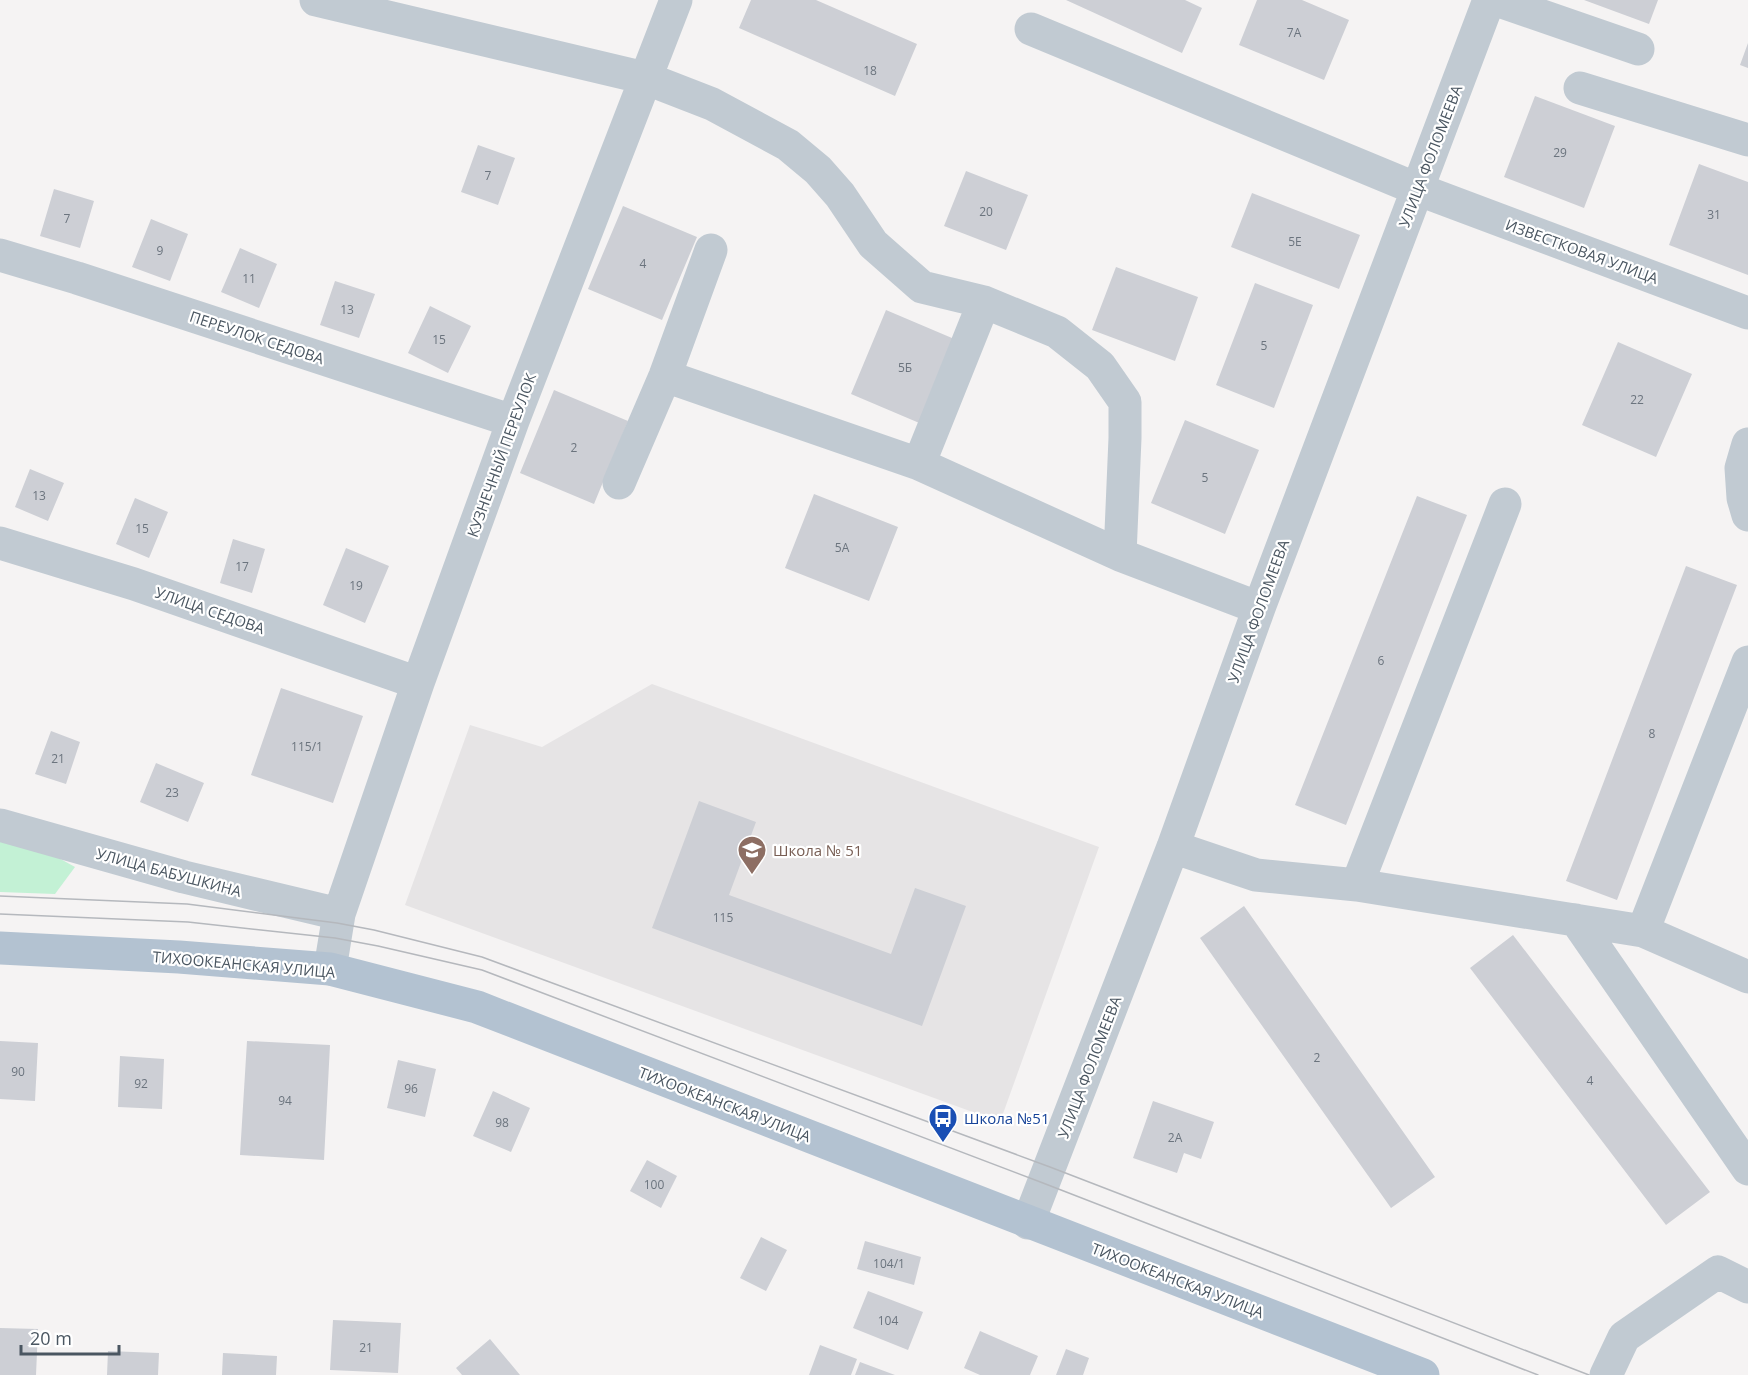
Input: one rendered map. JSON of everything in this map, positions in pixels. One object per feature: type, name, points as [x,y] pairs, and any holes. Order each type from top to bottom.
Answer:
[{"type":"main road","name":"ТИХООКЕАНСКАЯ УЛИЦА","points":[[0,948],[179,957],[330,969],[477,1007],[1423,1375]]},
{"type":"street","points":[[316,0],[645,78],[711,104],[788,145],[818,170],[840,195],[873,244],[922,287],[984,302],[1057,332],[1100,366],[1125,402],[1120,555]]},
{"type":"street","name":"КУЗНЕЧНЫЙ ПЕРЕУЛОК","points":[[330,969],[339,914],[418,683],[513,421],[676,0]]},
{"type":"street","name":"УЛИЦА ФОЛОМЕЕВА","points":[[1028,1222],[1173,847],[1259,608],[1489,0]]},
{"type":"street","points":[[1496,0],[1638,49]]},
{"type":"street","name":"ИЗВЕСТКОВАЯ УЛИЦА","points":[[1031,29],[1417,189],[1748,313]]},
{"type":"street","points":[[1581,88],[1748,140]]},
{"type":"street","points":[[619,483],[665,376],[711,250]]},
{"type":"street","name":"ПЕРЕУЛОК СЕДОВА","points":[[0,255],[77,278],[513,421]]},
{"type":"street","points":[[919,464],[984,302]]},
{"type":"street","points":[[665,376],[919,464],[1120,555],[1259,608]]},
{"type":"street","points":[[1748,444],[1741,468],[1743,498],[1748,515]]},
{"type":"street","points":[[1357,885],[1505,504]]},
{"type":"street","name":"УЛИЦА СЕДОВА","points":[[0,543],[134,584],[418,683]]},
{"type":"street","points":[[1643,931],[1748,662]]},
{"type":"street","name":"УЛИЦА БАБУШКИНА","points":[[0,825],[184,877],[339,914]]},
{"type":"street","points":[[1173,847],[1256,875],[1357,885],[1643,931],[1748,977]]},
{"type":"street","points":[[1576,920],[1748,1169]]},
{"type":"street","points":[[1606,1375],[1624,1337],[1718,1272],[1748,1287]]},
{"type":"shaded area","name":"Школа № 51","points":[[652,684],[1099,847],[1000,1122],[405,905],[470,725],[542,747]]},
{"type":"green space","points":[[0,829],[17,835],[75,867],[55,894],[0,892]]},
{"type":"building","points":[[751,0],[816,0],[917,44],[895,96],[739,28]]},
{"type":"building","points":[[1066,0],[1185,0],[1202,8],[1182,53]]},
{"type":"building","points":[[1257,0],[1302,0],[1349,20],[1324,80],[1239,45]]},
{"type":"building","points":[[1584,0],[1658,0],[1649,24]]},
{"type":"building","points":[[1748,43],[1748,68],[1740,65]]},
{"type":"building","points":[[1535,96],[1615,126],[1584,208],[1504,177]]},
{"type":"building","points":[[478,145],[515,158],[498,205],[461,192]]},
{"type":"building","points":[[1699,164],[1748,182],[1748,275],[1669,245]]},
{"type":"building","points":[[966,171],[1028,195],[1006,250],[944,226]]},
{"type":"building","points":[[54,189],[94,201],[80,248],[40,236]]},
{"type":"building","points":[[1252,193],[1360,235],[1339,289],[1231,247]]},
{"type":"building","points":[[623,206],[697,237],[662,320],[588,289]]},
{"type":"building","points":[[151,219],[188,234],[170,281],[132,267]]},
{"type":"building","points":[[240,248],[277,264],[259,308],[221,292]]},
{"type":"building","points":[[1116,267],[1198,297],[1175,361],[1092,330]]},
{"type":"building","points":[[335,281],[375,294],[359,338],[320,325]]},
{"type":"building","points":[[1255,283],[1313,305],[1274,408],[1216,385]]},
{"type":"building","points":[[430,306],[471,326],[448,373],[408,353]]},
{"type":"building","points":[[886,310],[959,341],[924,425],[851,394]]},
{"type":"building","points":[[1618,342],[1692,374],[1656,457],[1582,425]]},
{"type":"building","points":[[554,390],[628,421],[594,504],[520,473]]},
{"type":"building","points":[[1185,420],[1259,450],[1225,534],[1151,503]]},
{"type":"building","points":[[30,469],[64,483],[48,521],[15,507]]},
{"type":"building","points":[[814,494],[898,527],[869,601],[785,568]]},
{"type":"building","points":[[1417,496],[1467,515],[1346,825],[1295,805]]},
{"type":"building","points":[[135,498],[168,512],[149,558],[116,544]]},
{"type":"building","points":[[233,539],[265,549],[252,593],[220,583]]},
{"type":"building","points":[[346,548],[389,566],[365,623],[323,605]]},
{"type":"building","points":[[1686,566],[1737,585],[1617,900],[1566,881]]},
{"type":"building","points":[[281,688],[363,716],[333,803],[251,775]]},
{"type":"building","points":[[51,731],[80,742],[66,784],[35,774]]},
{"type":"building","points":[[156,763],[204,783],[188,822],[140,802]]},
{"type":"building","points":[[699,801],[756,822],[729,895],[891,954],[915,888],[966,906],[922,1026],[652,928]]},
{"type":"building","points":[[1244,906],[1435,1177],[1391,1208],[1200,938]]},
{"type":"building","points":[[1513,935],[1710,1192],[1666,1225],[1470,968]]},
{"type":"building","points":[[0,1041],[38,1043],[35,1101],[0,1099]]},
{"type":"building","points":[[247,1041],[330,1045],[324,1160],[240,1155]]},
{"type":"building","points":[[120,1056],[164,1059],[162,1109],[118,1107]]},
{"type":"building","points":[[398,1060],[436,1069],[425,1117],[387,1108]]},
{"type":"building","points":[[493,1091],[530,1108],[511,1152],[473,1136]]},
{"type":"building","points":[[1153,1101],[1214,1122],[1201,1159],[1184,1153],[1177,1173],[1133,1158]]},
{"type":"building","points":[[647,1160],[677,1176],[661,1208],[630,1191]]},
{"type":"building","points":[[761,1237],[787,1250],[766,1291],[740,1278]]},
{"type":"building","points":[[865,1241],[921,1257],[914,1285],[857,1269]]},
{"type":"building","points":[[868,1291],[923,1312],[908,1350],[853,1328]]},
{"type":"building","points":[[333,1320],[401,1323],[398,1373],[330,1370]]},
{"type":"building","points":[[0,1328],[38,1329],[36,1375],[0,1375]]},
{"type":"building","points":[[980,1331],[1038,1356],[1030,1375],[980,1375],[964,1368]]},
{"type":"building","points":[[490,1339],[520,1375],[462,1375],[456,1368]]},
{"type":"building","points":[[820,1345],[857,1359],[851,1375],[809,1375]]},
{"type":"building","points":[[1066,1349],[1089,1358],[1083,1375],[1056,1375]]},
{"type":"building","points":[[108,1351],[159,1353],[158,1375],[107,1375]]},
{"type":"building","points":[[223,1353],[277,1356],[276,1375],[222,1375]]},
{"type":"building","points":[[860,1362],[895,1375],[855,1375]]},
{"type":"tram line","points":[[0,896],[187,904],[337,923],[482,957],[1050,1167],[1589,1375]]},
{"type":"tram line","points":[[0,914],[188,922],[335,938],[482,970],[1043,1183],[1538,1375]]},
{"type":"place","name":"Школа № 51","points":[[752,876]]},
{"type":"place","name":"Школа №51","points":[[943,1144]]}]
